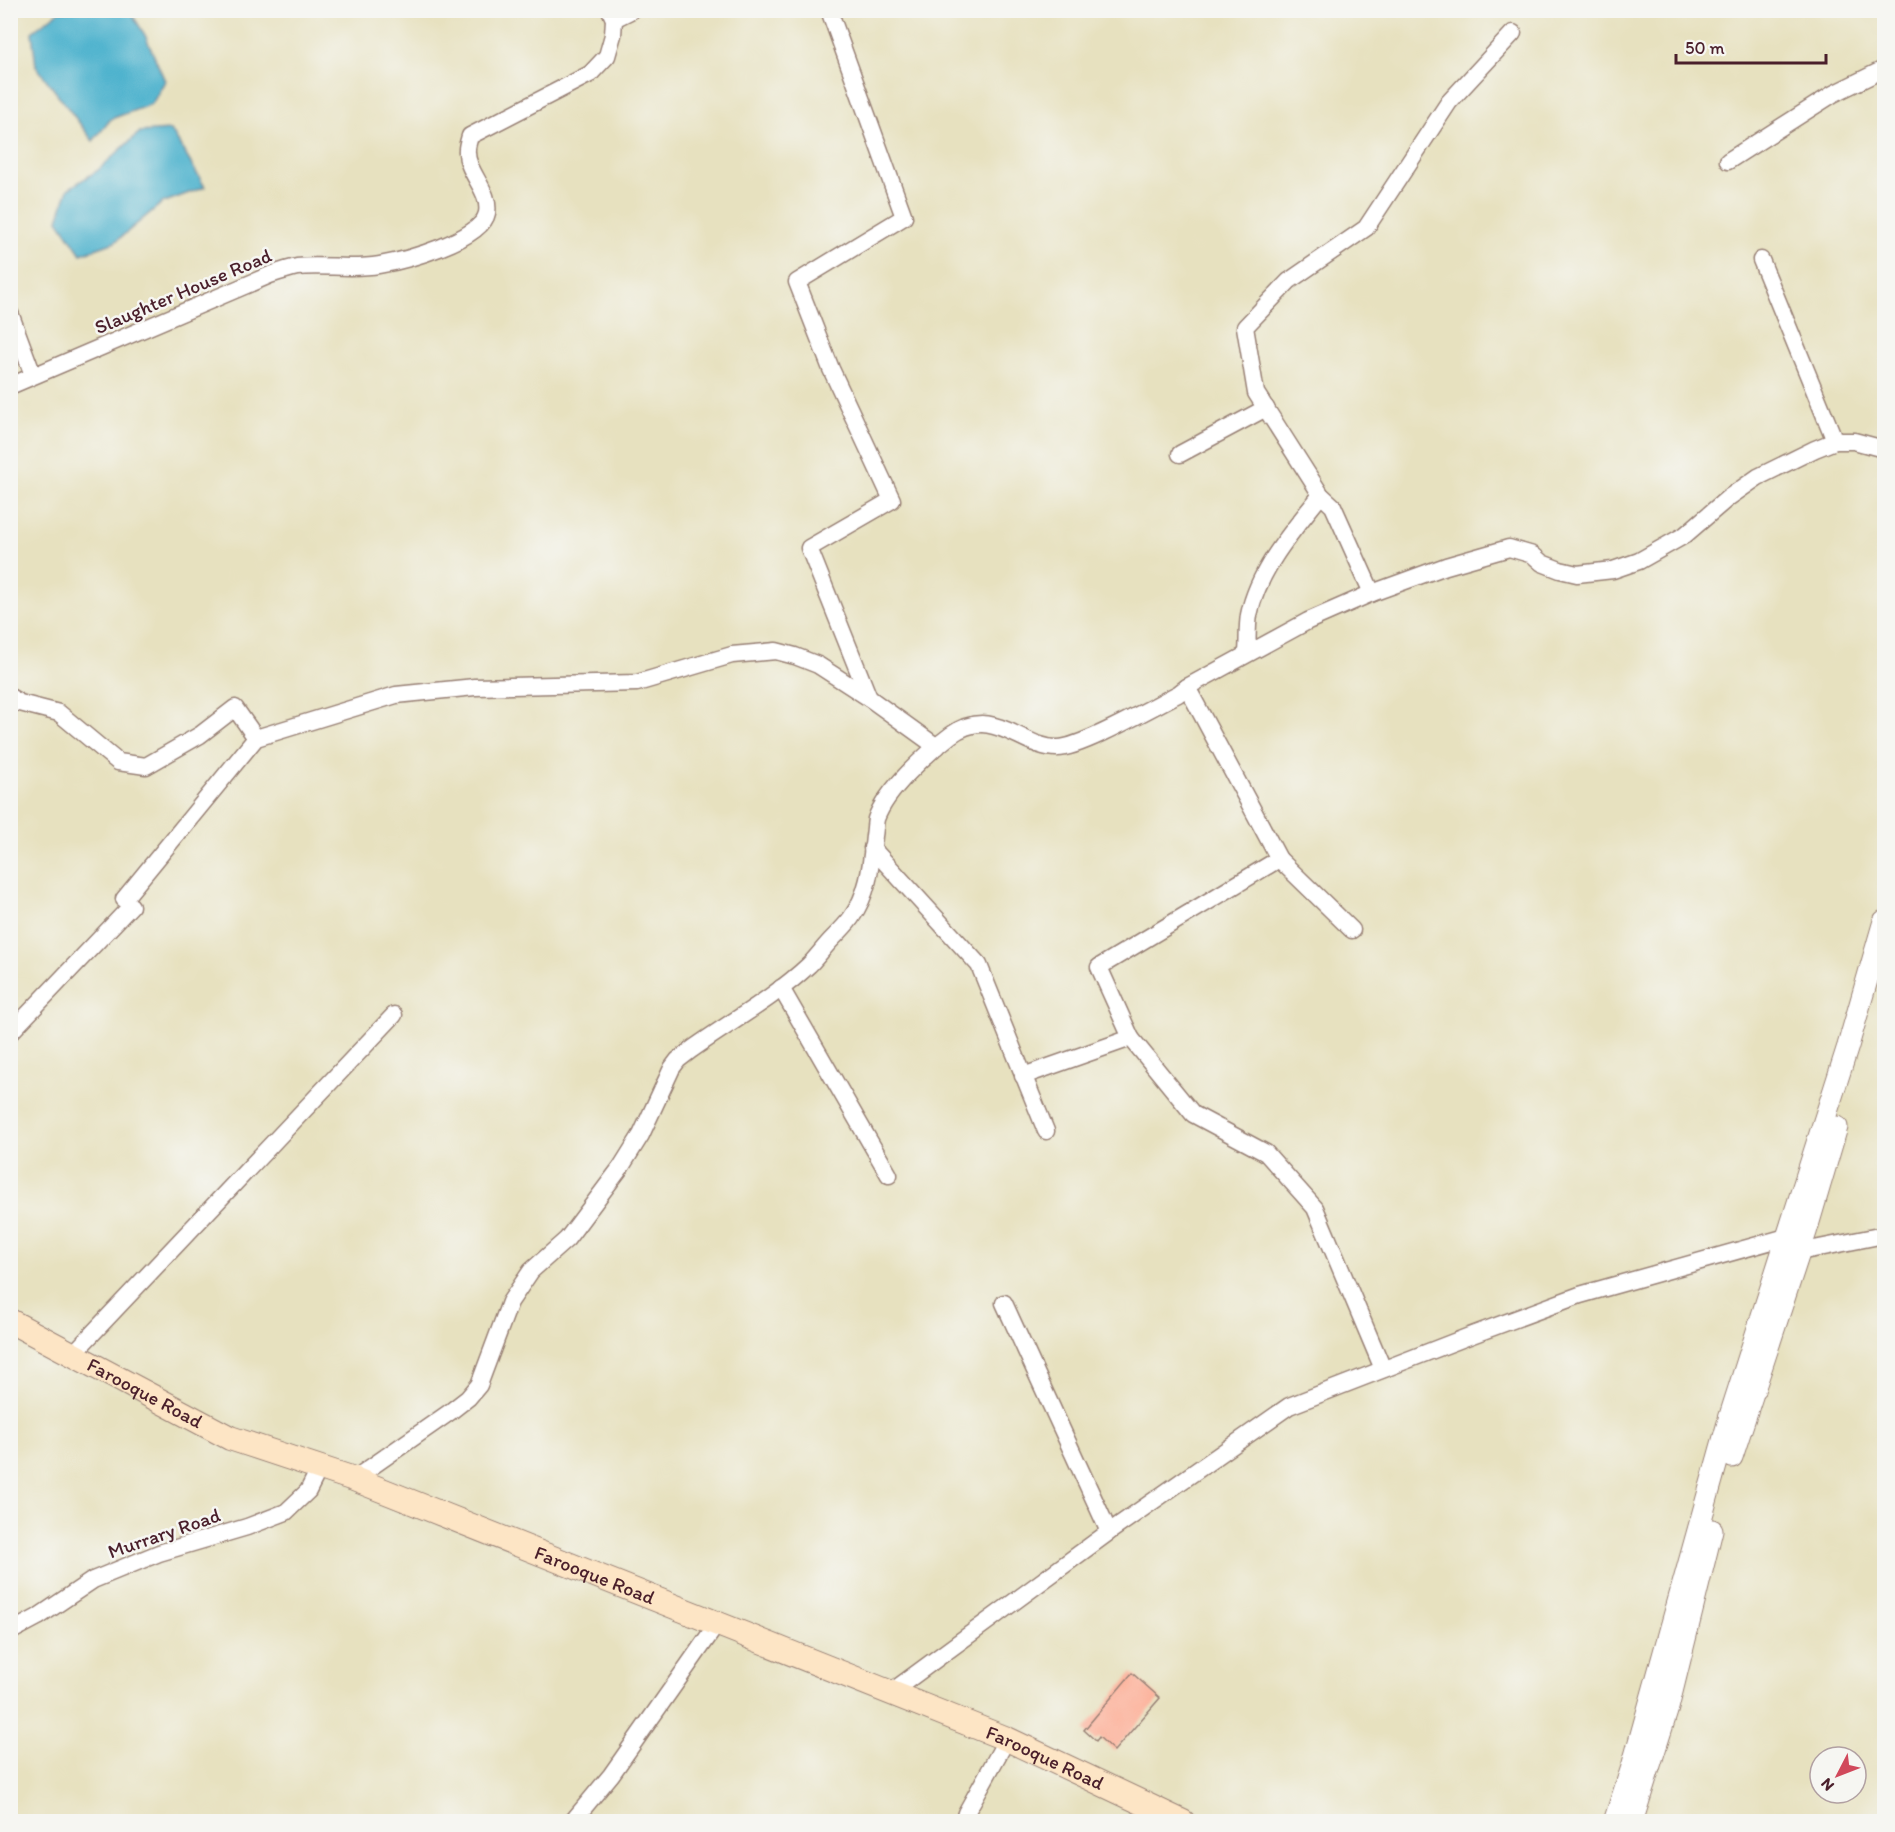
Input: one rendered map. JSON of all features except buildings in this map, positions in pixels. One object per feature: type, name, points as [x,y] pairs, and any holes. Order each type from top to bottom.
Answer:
[{"type":"main road","name":"Farooque Road","points":[[10,1322],[231,1438],[354,1479],[1006,1739],[1183,1821]]},
{"type":"street","points":[[612,15],[632,10]]},
{"type":"street","points":[[829,10],[904,217],[797,282],[831,369],[892,500],[809,548],[869,698]]},
{"type":"street","name":"Slaughter House Road","points":[[10,386],[270,275],[297,267],[378,266],[406,259],[459,239],[479,228],[487,215],[487,202],[468,163],[467,148],[470,136],[590,74],[607,56],[613,35],[612,15]]},
{"type":"street","points":[[1372,593],[1333,506],[1321,495],[1256,393],[1245,327],[1290,280],[1366,228],[1449,102],[1513,33]]},
{"type":"street","points":[[1728,161],[1833,94],[1884,69]]},
{"type":"street","points":[[1761,260],[1835,441]]},
{"type":"street","points":[[10,313],[33,375]]},
{"type":"street","points":[[1180,454],[1266,408]]},
{"type":"street","points":[[354,1479],[450,1412],[468,1398],[479,1385],[510,1302],[531,1271],[567,1239],[621,1167],[641,1135],[672,1068],[678,1060],[781,988],[809,965],[851,918],[864,896],[870,876],[876,821],[881,807],[893,791],[953,734],[964,728],[988,725],[1014,732],[1045,746],[1060,748],[1100,733],[1178,694],[1247,653],[1308,621],[1372,593],[1446,566],[1509,548],[1533,555],[1551,566],[1577,574],[1613,570],[1639,561],[1684,535],[1728,498],[1784,462],[1835,441],[1854,441],[1884,449]]},
{"type":"street","points":[[1247,653],[1249,616],[1258,589],[1274,558],[1321,495]]},
{"type":"street","points":[[10,1033],[128,902],[256,738],[396,696],[475,687],[637,683],[732,655],[776,651],[818,665],[937,747]]},
{"type":"street","points":[[1187,687],[1280,859],[1352,930]]},
{"type":"street","points":[[10,697],[21,703],[58,713],[118,762],[146,766],[200,735],[236,708],[256,738]]},
{"type":"street","points":[[872,848],[979,965],[1046,1131]]},
{"type":"street","points":[[1280,859],[1099,967],[1131,1038],[1193,1114],[1266,1153],[1315,1208],[1383,1369]]},
{"type":"street","points":[[1614,1821],[1635,1755],[1729,1419],[1797,1240],[1848,1046],[1884,921]]},
{"type":"street","points":[[1632,1821],[1668,1708],[1722,1489],[1797,1240],[1884,965]]},
{"type":"street","points":[[781,988],[889,1175]]},
{"type":"street","points":[[73,1354],[394,1015]]},
{"type":"street","points":[[1023,1076],[1131,1038]]},
{"type":"street","points":[[890,1693],[1109,1532],[1289,1406],[1580,1295],[1797,1240],[1884,1235]]},
{"type":"street","points":[[1004,1303],[1109,1532]]},
{"type":"street","name":"Murrary Road","points":[[10,1632],[38,1617],[93,1580],[159,1553],[247,1527],[286,1512],[308,1491],[320,1467]]},
{"type":"street","points":[[572,1821],[611,1775],[717,1624]]},
{"type":"street","points":[[963,1821],[1006,1739]]},
{"type":"water","points":[[60,11],[130,11],[145,35],[165,81],[152,104],[111,119],[93,141],[36,66],[32,32]]},
{"type":"water","points":[[171,130],[205,187],[162,203],[115,242],[81,254],[58,220],[68,189],[97,171],[140,132]]}]
